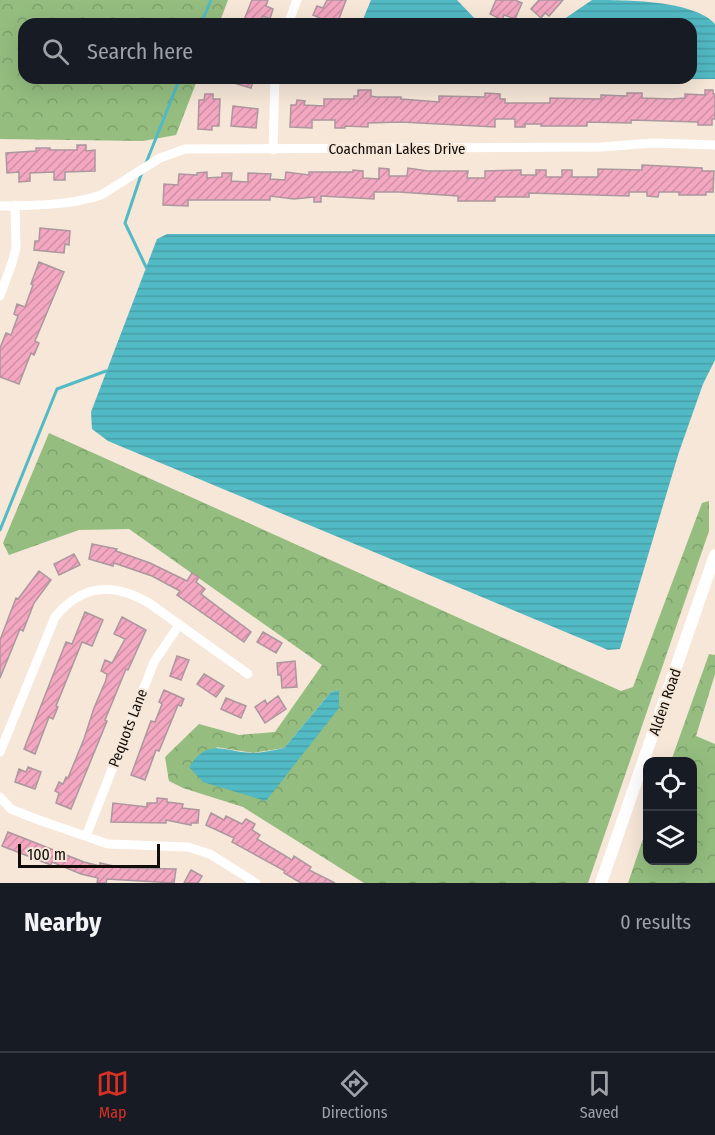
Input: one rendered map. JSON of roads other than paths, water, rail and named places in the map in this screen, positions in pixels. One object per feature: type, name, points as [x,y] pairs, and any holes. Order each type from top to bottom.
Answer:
[{"type":"street","points":[[290,18],[297,0]]},
{"type":"street","points":[[273,150],[275,84]]},
{"type":"street","name":"Coachman Lakes Drive","points":[[0,206],[62,204],[92,198],[101,195],[160,158],[180,151],[198,149],[601,147],[653,143],[715,145]]},
{"type":"street","points":[[0,296],[16,248],[15,205]]},
{"type":"street","name":"Alden Road","points":[[601,883],[715,555]]},
{"type":"street","points":[[0,752],[55,617],[72,600],[89,592],[107,588],[135,595],[248,674]]},
{"type":"street","name":"Pequots Lane","points":[[86,836],[154,662],[179,626]]},
{"type":"street","points":[[0,798],[11,809],[108,844],[188,847],[199,850],[256,883]]},
{"type":"water","points":[[371,0],[457,0],[474,18],[364,18]]},
{"type":"water","points":[[592,0],[658,3],[691,10],[705,16],[715,24],[715,79],[697,79],[697,18],[566,18]]},
{"type":"water","points":[[167,234],[715,234],[715,360],[703,384],[679,452],[620,649],[608,650],[108,441],[92,429],[91,412],[157,239]]},
{"type":"water","points":[[339,690],[339,708],[266,801],[203,782],[189,767],[203,752],[210,749],[252,753],[284,748],[331,692]]},
{"type":"waterway","points":[[204,18],[211,0]]},
{"type":"waterway","points":[[146,163],[178,84]]},
{"type":"waterway","points":[[142,172],[125,223],[146,267]]},
{"type":"waterway","points":[[0,530],[57,389],[106,371]]}]
